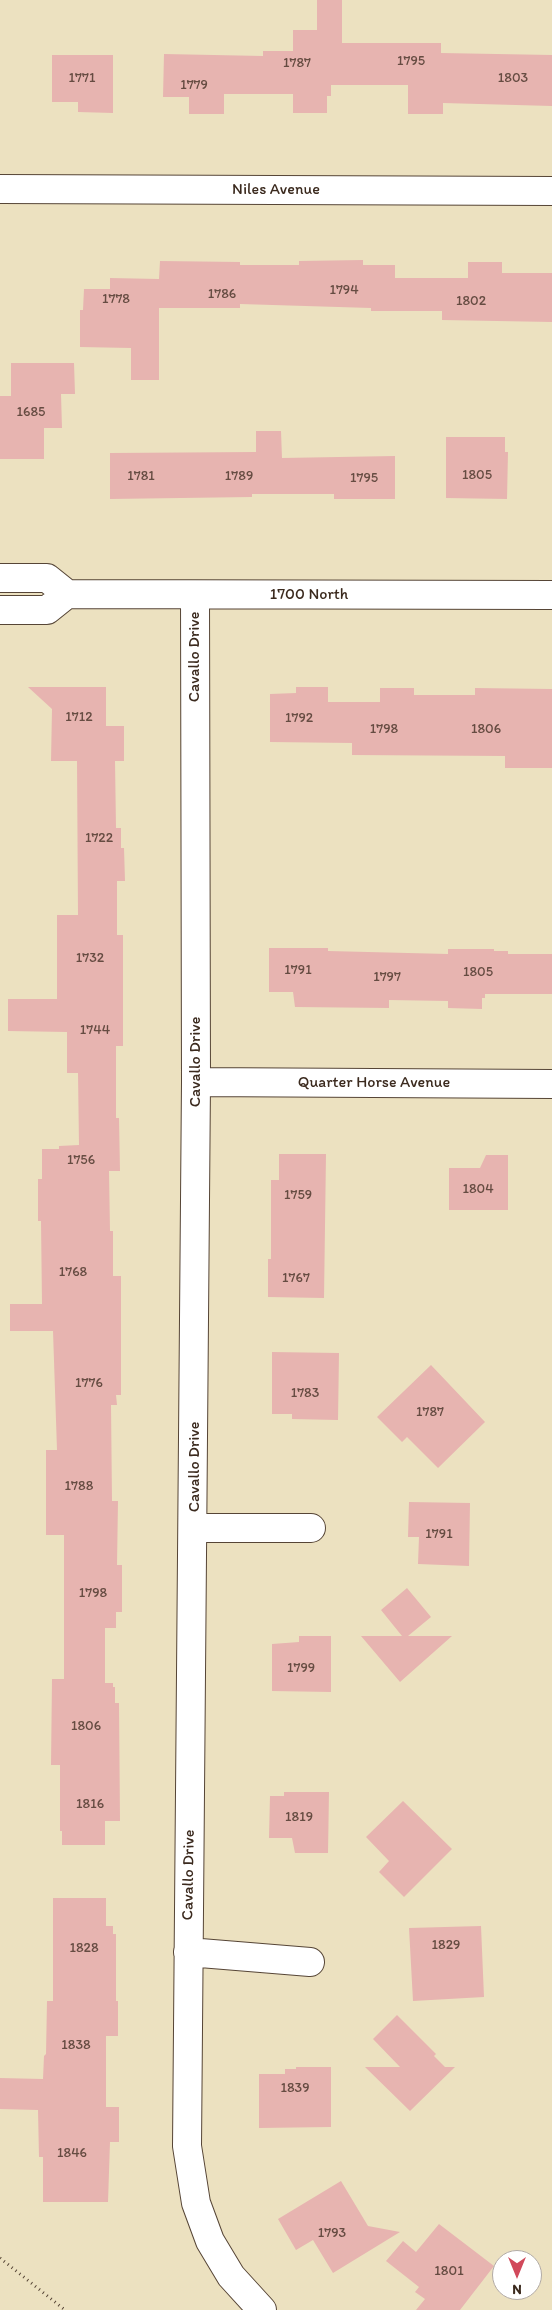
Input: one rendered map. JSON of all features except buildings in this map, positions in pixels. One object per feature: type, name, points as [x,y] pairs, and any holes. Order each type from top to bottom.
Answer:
[{"type":"street","name":"Niles Avenue","points":[[0,189],[552,190]]},
{"type":"street","points":[[0,578],[47,578],[67,594],[47,610],[0,610]]},
{"type":"street","name":"1700 North","points":[[67,594],[552,595]]},
{"type":"street","name":"Cavallo Drive","points":[[195,595],[196,1082],[194,1528],[188,1952],[188,2146],[196,2202],[210,2241],[231,2276],[262,2310]]},
{"type":"street","name":"Quarter Horse Avenue","points":[[196,1082],[552,1084]]},
{"type":"street","name":"Cavallo Drive","points":[[194,1528],[311,1528]]},
{"type":"street","points":[[188,1952],[310,1962]]},
{"type":"path","points":[[0,2258],[65,2310]]}]
